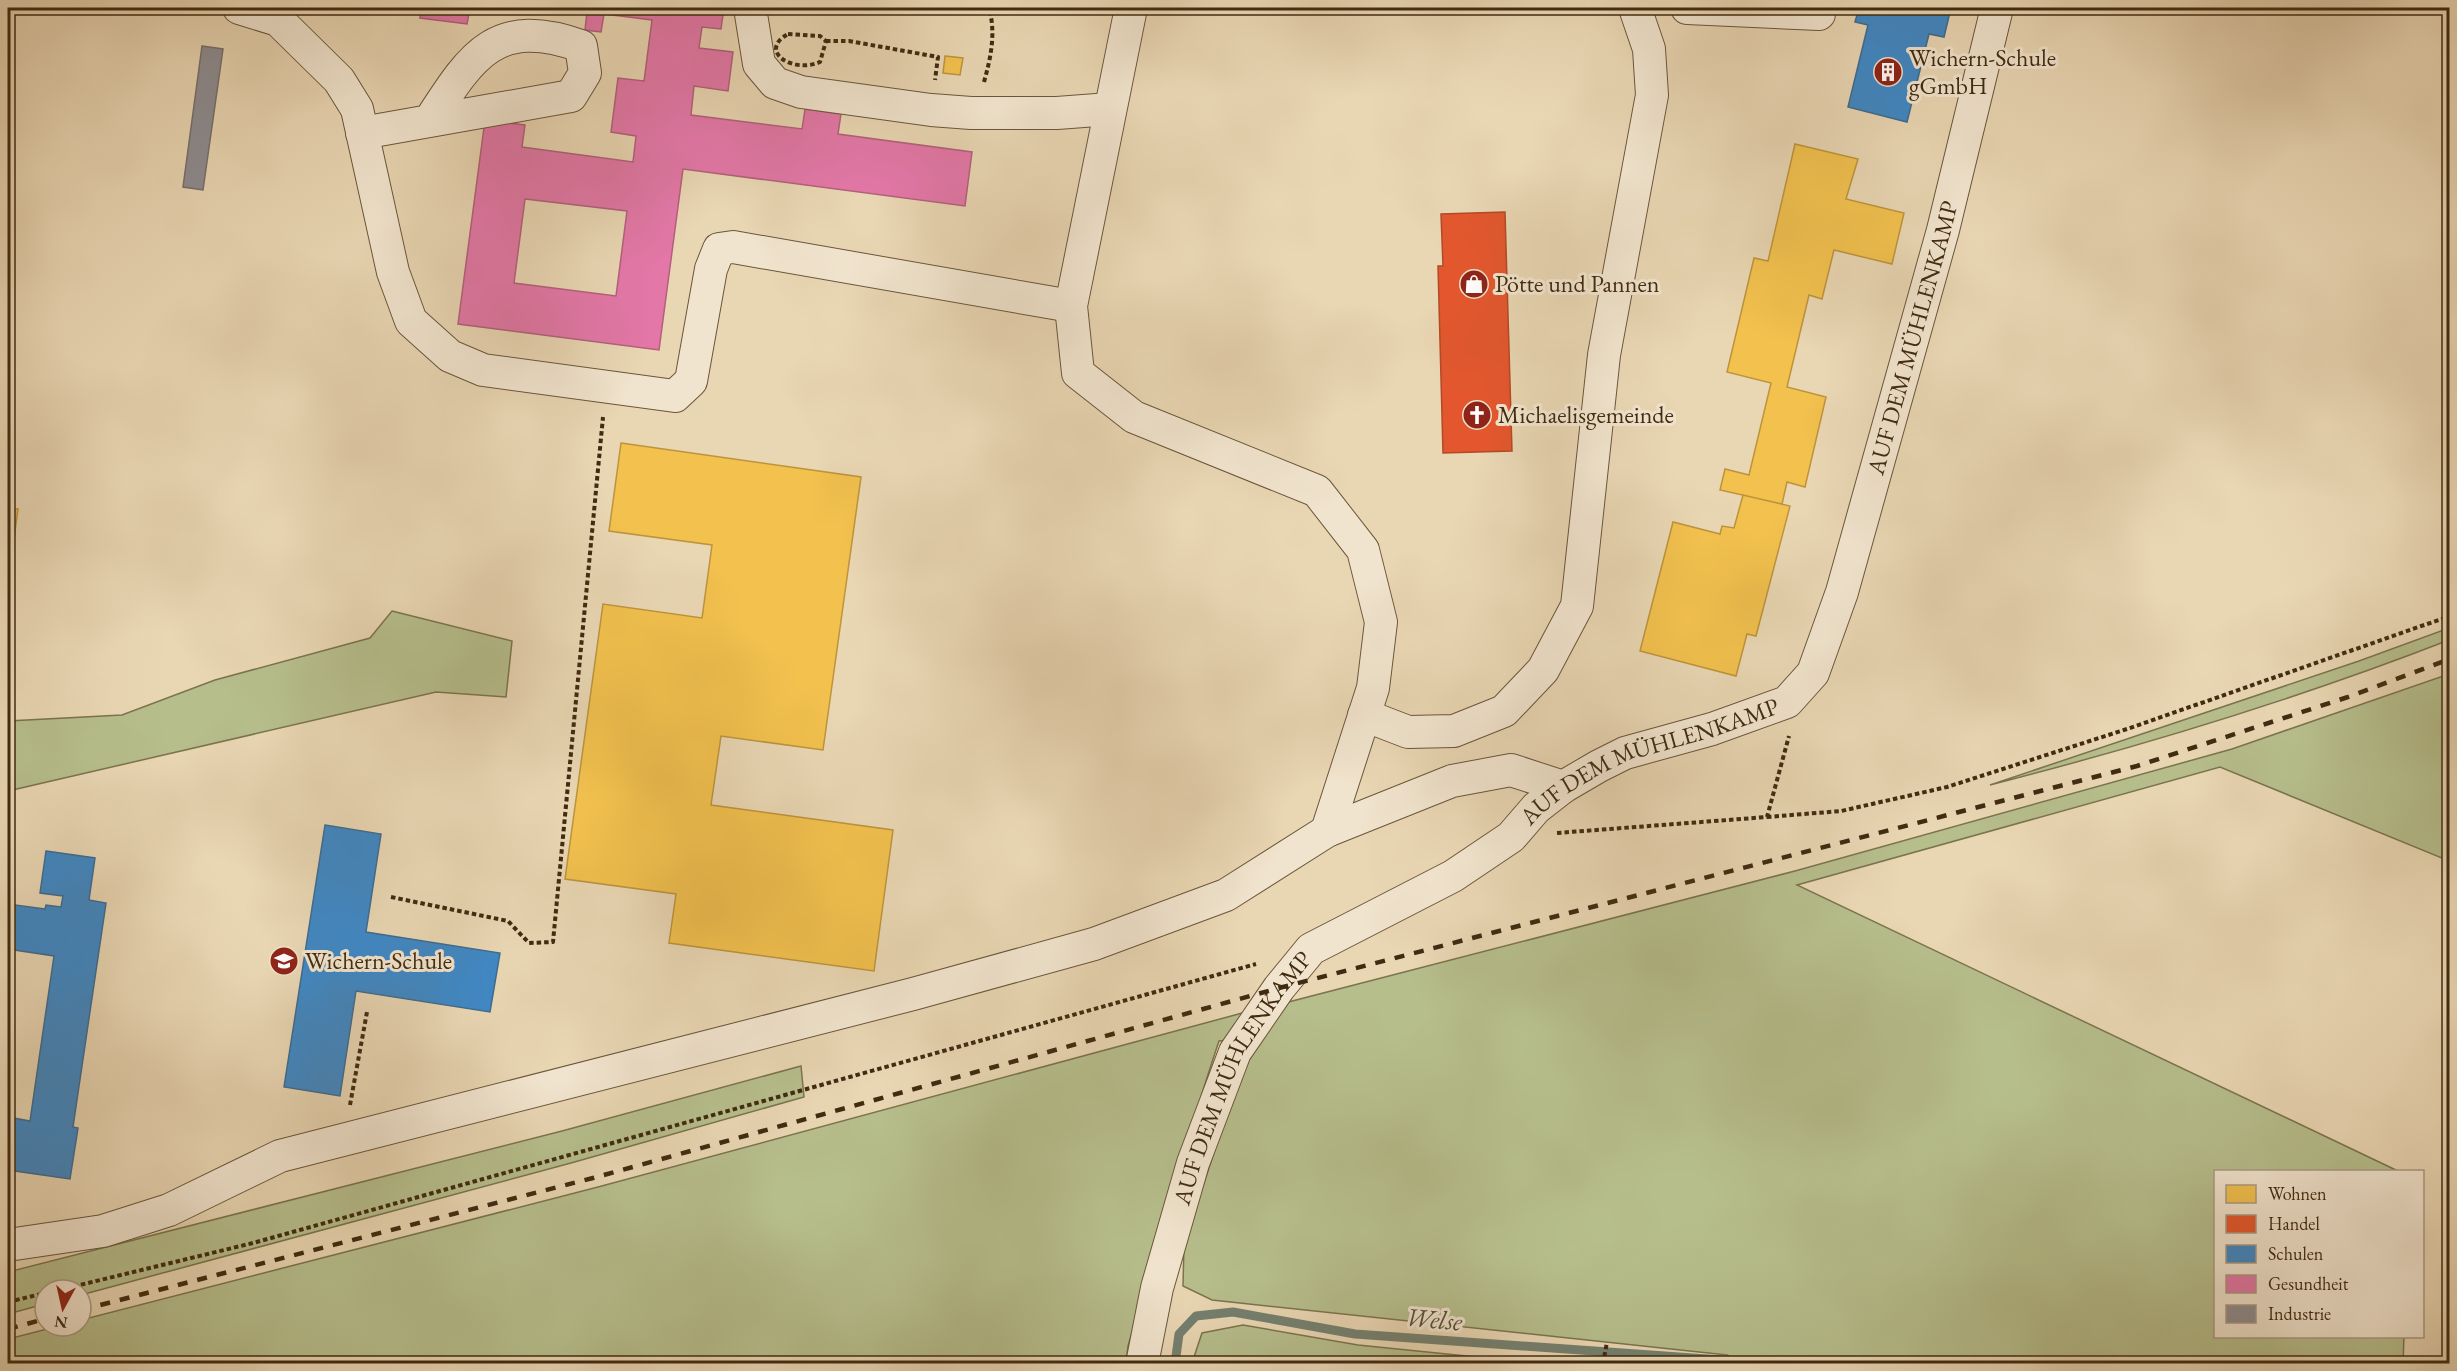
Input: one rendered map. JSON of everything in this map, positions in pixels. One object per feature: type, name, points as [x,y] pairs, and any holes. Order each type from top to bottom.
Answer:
[{"type":"street","points":[[239,8],[278,20],[339,80],[357,109],[393,272],[411,321],[450,356],[483,370],[675,396],[691,381],[711,269],[719,249],[733,247],[1071,306]]},
{"type":"street","points":[[750,8],[759,64],[775,83],[801,92],[931,111],[1057,113],[1110,109]]},
{"type":"street","points":[[1131,8],[1071,306],[1078,373],[1134,417],[1317,490],[1363,550],[1381,622],[1373,688],[1327,831]]},
{"type":"street","points":[[1364,715],[1408,732],[1454,731],[1504,711],[1543,670],[1577,606],[1604,355],[1652,95],[1649,49],[1635,8]]},
{"type":"street","points":[[1687,8],[1820,14]]},
{"type":"street","name":"AUF DEM MÜHLENKAMP","points":[[1142,1364],[1158,1288],[1193,1163],[1235,1052],[1279,987],[1311,949],[1453,876],[1511,837],[1536,808],[1563,787],[1625,753],[1712,729],[1786,702],[1813,673],[1842,592],[1943,230],[1997,8]]},
{"type":"street","points":[[362,133],[430,120]]},
{"type":"street","points":[[8,1245],[103,1232],[169,1209],[280,1156],[913,994],[1094,944],[1226,895],[1327,831],[1452,781],[1511,770],[1563,787]]},
{"type":"path","points":[[971,113],[983,86],[992,53],[992,19],[989,8]]},
{"type":"path","points":[[826,41],[820,62],[813,65],[786,64],[779,57],[777,47],[782,38],[788,34],[820,36],[826,41],[849,41],[938,57],[931,111]]},
{"type":"path","points":[[391,897],[508,921],[529,943],[553,942],[603,415],[615,413]]},
{"type":"path","points":[[1511,837],[1840,811],[1947,787],[2127,729],[2450,616]]},
{"type":"path","points":[[1767,817],[1803,684]]},
{"type":"path","points":[[93,1282],[253,1243],[1265,962]]},
{"type":"path","points":[[344,1140],[367,1011]]},
{"type":"path","points":[[8,1302],[33,1296]]},
{"type":"path","points":[[1604,1364],[1606,1342]]},
{"type":"green space","points":[[392,611],[512,641],[506,697],[436,692],[8,791],[8,721],[122,715],[215,680],[370,638]]},
{"type":"green space","points":[[2449,628],[2449,640],[2336,682],[2107,754],[1990,785],[2359,661]]},
{"type":"green space","points":[[2449,674],[2449,861],[2220,767],[1797,885],[2396,1170],[2214,1170],[2214,1338],[2404,1338],[2403,1363],[1740,1363],[1727,1355],[1212,1300],[1183,1286],[1184,1244],[1244,1061],[1277,1005],[1795,871],[2232,749]]},
{"type":"green space","points":[[1246,1012],[1230,1040],[1219,1041],[1172,1193],[1128,1346],[1126,1363],[8,1364],[8,1339],[33,1333],[33,1338],[93,1338],[93,1317],[598,1187]]},
{"type":"green space","points":[[801,1066],[804,1097],[571,1163],[93,1292],[93,1278],[33,1278],[33,1307],[8,1314],[8,1272],[562,1131]]},
{"type":"green space","points":[[1243,1325],[1358,1345],[1535,1363],[1192,1363],[1202,1333]]},
{"type":"building: Wohnen","points":[[945,56],[963,58],[960,75],[943,73]]},
{"type":"building: Wohnen","points":[[1795,144],[1858,159],[1846,199],[1904,213],[1892,264],[1834,250],[1822,299],[1809,295],[1787,387],[1826,397],[1805,487],[1787,482],[1782,504],[1720,490],[1725,469],[1749,475],[1771,383],[1727,372],[1754,258],[1768,261]]},
{"type":"building: Wohnen","points":[[621,443],[861,477],[823,750],[721,736],[711,805],[893,830],[874,971],[669,943],[676,894],[565,879],[603,604],[702,618],[712,545],[609,531]]},
{"type":"building: Wohnen","points":[[1743,495],[1790,506],[1756,636],[1747,634],[1736,676],[1640,651],[1673,522],[1720,534],[1722,526],[1734,528]]},
{"type":"building: Wohnen","points":[[8,508],[18,509],[8,584]]},
{"type":"building: Handel","points":[[1505,212],[1512,451],[1443,453],[1438,266],[1443,266],[1441,214]]},
{"type":"building: Schulen","name":"Wichern-Schule gGmbH","points":[[1859,8],[1951,8],[1944,37],[1929,34],[1907,122],[1848,107],[1868,25],[1855,22]]},
{"type":"building: Schulen","points":[[325,825],[381,834],[366,932],[500,953],[490,1012],[356,991],[340,1096],[284,1087]]},
{"type":"building: Schulen","points":[[46,851],[95,858],[89,900],[106,903],[73,1127],[78,1128],[70,1179],[8,1170],[8,1117],[30,1121],[54,956],[8,949],[8,904],[45,909],[46,905],[61,907],[63,896],[40,893]]},
{"type":"building: Gesundheit","points":[[421,8],[470,8],[467,24],[420,18]]},
{"type":"building: Gesundheit","points":[[553,8],[724,8],[721,29],[702,27],[699,48],[733,52],[728,91],[694,86],[691,115],[802,129],[805,109],[841,114],[838,134],[972,152],[965,206],[683,169],[659,350],[458,324],[485,120],[525,125],[522,147],[633,162],[636,136],[611,132],[618,78],[644,81],[652,20],[604,14],[601,32],[585,30],[587,12]],"holes":[[[525,199],[627,211],[616,296],[514,283]]]},
{"type":"building: Industrie","points":[[202,46],[223,49],[203,190],[183,187]]},
{"type":"waterway","name":"Welse","points":[[1175,1364],[1179,1334],[1196,1316],[1233,1312],[1355,1334],[1721,1360],[1725,1364]]},
{"type":"railway","points":[[93,1307],[593,1178],[1279,988],[2137,766],[2348,697],[2450,659]]},
{"type":"railway","points":[[8,1329],[33,1322]]},
{"type":"place","name":"Wichern-Schule gGmbH","points":[[1888,72]]},
{"type":"place","name":"Pötte und Pannen","points":[[1474,284]]},
{"type":"place","name":"Michaelisgemeinde","points":[[1477,415]]},
{"type":"place","name":"Wichern-Schule","points":[[284,961]]}]
